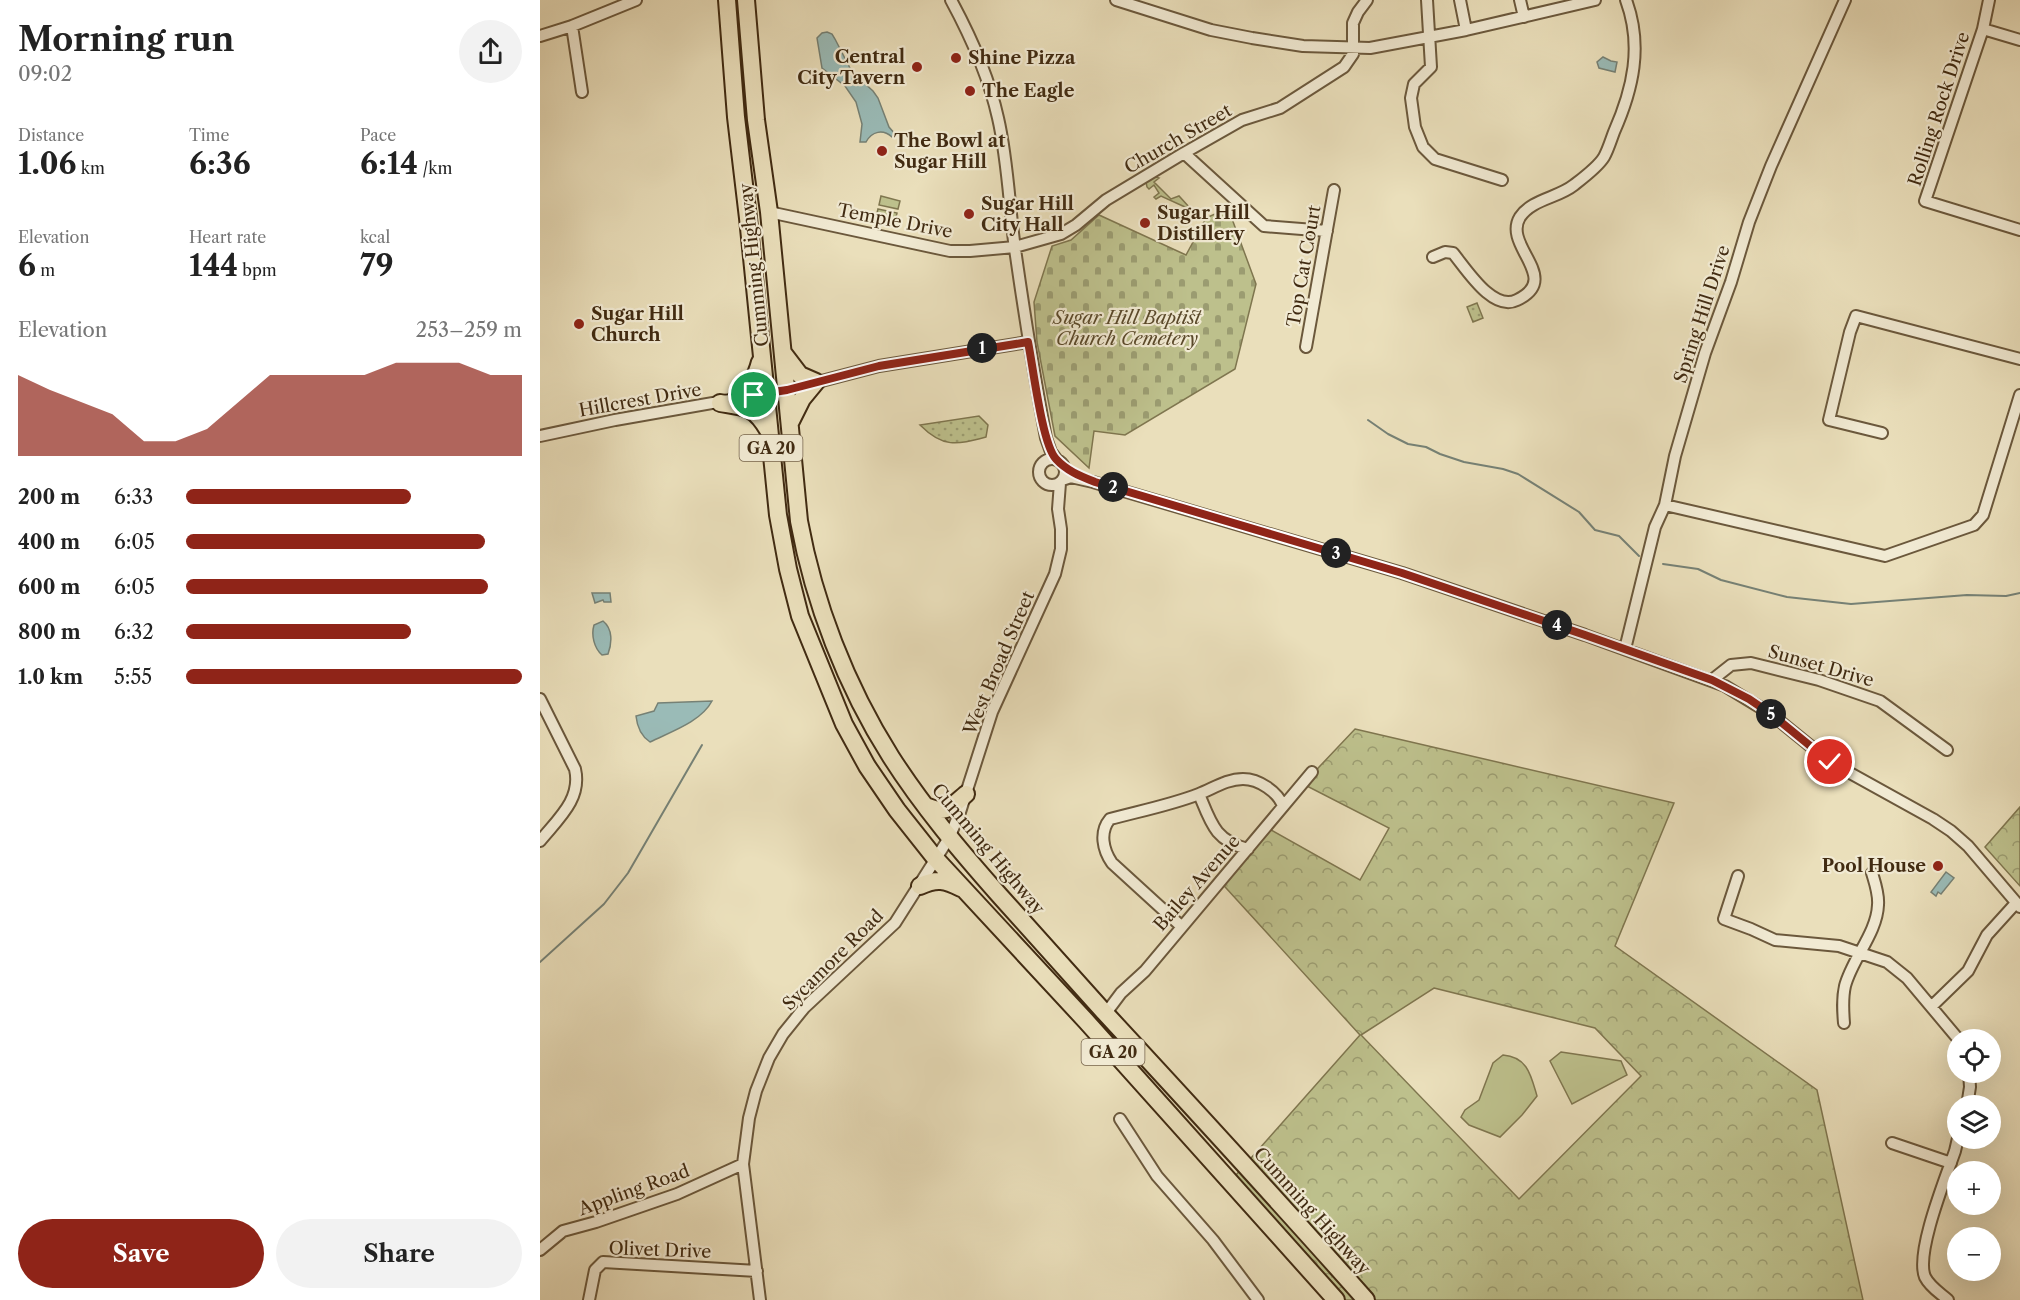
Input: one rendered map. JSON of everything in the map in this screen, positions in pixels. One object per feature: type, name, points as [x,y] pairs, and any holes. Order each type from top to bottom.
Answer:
[{"type":"highway","name":"Cumming Highway","points":[[727,0],[736,117],[778,515],[800,616],[844,724],[867,766],[897,810],[935,858],[1079,1014],[1336,1300]]},
{"type":"highway","name":"Cumming Highway","points":[[746,0],[756,120],[769,213],[799,521],[816,594],[862,706],[890,756],[949,838],[1366,1300]]},
{"type":"highway","points":[[784,354],[800,375],[816,382],[802,399],[790,422]]},
{"type":"highway","points":[[728,401],[750,387],[757,374],[762,355]]},
{"type":"highway","points":[[728,401],[757,413],[769,431]]},
{"type":"highway","points":[[926,806],[943,811],[966,794]]},
{"type":"highway","points":[[920,886],[933,880],[963,889]]},
{"type":"street","points":[[540,36],[572,26],[636,0]]},
{"type":"street","points":[[951,0],[984,73],[998,118],[1007,168],[1028,342],[1046,438],[1051,452],[1065,471],[1061,481]]},
{"type":"street","points":[[1116,0],[1211,30],[1303,46],[1354,51],[1466,30],[1595,0]]},
{"type":"street","points":[[1354,51],[1353,23],[1367,0]]},
{"type":"street","points":[[1427,0],[1431,67],[1414,84],[1411,98],[1417,138],[1422,147],[1435,159],[1502,180]]},
{"type":"street","points":[[1460,0],[1466,30]]},
{"type":"street","points":[[1520,0],[1524,17]]},
{"type":"street","points":[[1433,256],[1445,252],[1453,253],[1492,297],[1503,303],[1517,300],[1528,293],[1534,283],[1534,271],[1516,236],[1520,217],[1530,207],[1572,187],[1603,158],[1621,117],[1635,70],[1635,40],[1626,0]]},
{"type":"street","name":"Spring Hill Drive","points":[[1625,649],[1655,527],[1665,504],[1675,456],[1705,353],[1731,282],[1749,222],[1771,166],[1845,0]]},
{"type":"street","name":"Rolling Rock Drive","points":[[1989,0],[1983,28],[1925,201],[2020,230]]},
{"type":"street","points":[[572,26],[582,92]]},
{"type":"street","points":[[1983,28],[2020,40]]},
{"type":"street","name":"Church Street","points":[[1015,247],[1061,234],[1076,225],[1106,200],[1184,153],[1242,120],[1280,108],[1344,67],[1354,51]]},
{"type":"street","points":[[1184,153],[1264,226],[1327,231]]},
{"type":"street","name":"Top Cat Court","points":[[1306,347],[1334,190]]},
{"type":"street","name":"Temple Drive","points":[[769,213],[950,251],[1015,247]]},
{"type":"street","points":[[1882,433],[1829,420],[1856,316],[2020,359]]},
{"type":"street","name":"Hillcrest Drive","points":[[540,436],[615,420],[787,390],[879,366],[1028,342]]},
{"type":"street","points":[[1665,504],[1885,556],[1974,525],[1983,515],[2020,395]]},
{"type":"street","points":[[1046,438],[1038,472],[1045,483],[1052,485],[1071,477],[1093,482],[1402,573],[1712,680],[1749,699],[1830,762],[1951,831],[1968,846],[2018,905],[1988,935],[1968,971],[1932,1006]]},
{"type":"street","points":[[1041,464],[1049,459],[1093,482]]},
{"type":"street","name":"West Broad Street","points":[[935,858],[949,838],[966,794],[992,712],[1055,574],[1061,549],[1058,509],[1061,481]]},
{"type":"street","name":"West Broad Street","points":[[1045,483],[1058,509]]},
{"type":"street","name":"Sunset Drive","points":[[1712,680],[1731,665],[1751,663],[1819,680],[1880,701],[1947,750]]},
{"type":"street","points":[[540,699],[575,769],[578,780],[570,805],[540,841]]},
{"type":"street","name":"Bailey Avenue","points":[[1106,1013],[1312,772]]},
{"type":"street","points":[[1181,926],[1112,863],[1104,851],[1105,826],[1110,819],[1199,794],[1219,784],[1243,779],[1252,780],[1264,786],[1280,798],[1283,806]]},
{"type":"street","points":[[1199,794],[1212,826],[1232,845],[1248,849]]},
{"type":"street","name":"Sycamore Road","points":[[760,1300],[743,1164],[749,1118],[756,1091],[783,1034],[811,1002],[895,923],[920,886],[935,858]]},
{"type":"street","points":[[1844,1023],[1845,984],[1870,934],[1878,906],[1877,888],[1872,873]]},
{"type":"street","points":[[1738,876],[1724,920],[1752,929],[1775,940],[1839,946],[1887,962],[1907,978],[1950,1029]]},
{"type":"street","points":[[1120,1119],[1157,1176],[1213,1240],[1258,1300]]},
{"type":"street","points":[[1892,1143],[1947,1162]]},
{"type":"street","name":"Appling Road","points":[[540,1250],[563,1231],[677,1194],[743,1164]]},
{"type":"street","points":[[1947,1175],[1925,1244],[1922,1262],[1924,1275],[1930,1284],[1948,1300]]},
{"type":"street","name":"Olivet Drive","points":[[589,1300],[595,1270],[603,1262],[757,1271]]},
{"type":"green space","points":[[1153,176],[1159,178],[1154,182],[1171,199],[1179,196],[1189,207],[1186,214],[1183,214],[1185,207],[1161,196],[1156,199],[1154,197],[1159,193],[1154,185],[1149,189],[1146,182]]},
{"type":"green space","points":[[881,196],[900,201],[898,209],[879,205]]},
{"type":"green space","name":"Sugar Hill Baptist Church Cemetery","points":[[1228,208],[1256,284],[1235,369],[1125,435],[1094,431],[1089,468],[1055,436],[1037,342],[1034,302],[1052,246],[1071,240],[1099,215],[1186,255],[1206,218]]},
{"type":"green space","points":[[878,209],[897,213],[895,221],[876,217]]},
{"type":"green space","points":[[1477,303],[1483,318],[1473,322],[1467,307]]},
{"type":"green space","points":[[979,416],[988,425],[986,437],[966,442],[943,441],[920,425]]},
{"type":"green space","points":[[1355,729],[1674,803],[1615,946],[1817,1090],[1863,1300],[1332,1300],[1228,1184],[1360,1035],[1216,877],[1264,826],[1360,880],[1389,828],[1303,784]],"holes":[[[1434,988],[1595,1028],[1641,1076],[1519,1199],[1361,1035]]]},
{"type":"green space","points":[[2020,807],[2020,886],[1985,847]]},
{"type":"green space","points":[[1561,1052],[1621,1061],[1627,1075],[1572,1104],[1550,1061]]},
{"type":"green space","points":[[1503,1055],[1518,1059],[1523,1064],[1530,1075],[1537,1096],[1500,1137],[1469,1125],[1461,1117],[1465,1110],[1479,1100],[1493,1063]]},
{"type":"water","points":[[827,32],[832,34],[852,72],[878,98],[889,127],[895,134],[892,137],[878,132],[871,135],[866,142],[860,142],[862,124],[856,102],[845,86],[822,68],[817,38]]},
{"type":"water","points":[[1603,57],[1617,62],[1615,72],[1599,68],[1597,62]]},
{"type":"water","points":[[592,593],[610,593],[611,602],[603,600],[595,603]]},
{"type":"water","points":[[603,621],[609,628],[611,641],[608,654],[602,655],[595,645],[593,633],[594,625]]},
{"type":"water","points":[[712,701],[693,721],[650,742],[638,727],[636,716],[654,711],[658,703]]},
{"type":"water","points":[[1946,872],[1954,878],[1941,894],[1938,892],[1936,896],[1931,892]]},
{"type":"waterway","points":[[1368,420],[1408,444],[1426,447],[1464,462],[1518,474],[1579,512],[1595,530],[1619,536],[1639,556]]},
{"type":"waterway","points":[[1663,564],[1698,569],[1721,580],[1787,597],[1851,604],[1967,595],[2006,596],[2020,593]]},
{"type":"waterway","points":[[540,962],[604,904],[628,873],[702,745]]},
{"type":"place","name":"Shine Pizza","points":[[956,58]]},
{"type":"place","name":"Central City Tavern","points":[[917,67]]},
{"type":"place","name":"The Eagle","points":[[970,91]]},
{"type":"place","name":"The Bowl at Sugar Hill","points":[[882,151]]},
{"type":"place","name":"Sugar Hill City Hall","points":[[969,214]]},
{"type":"place","name":"Sugar Hill Distillery","points":[[1145,223]]},
{"type":"place","name":"Sugar Hill Church","points":[[579,324]]},
{"type":"place","name":"Pool House","points":[[1938,866]]},
{"type":"route","points":[[754,395],[787,390],[879,366],[1028,342],[1046,438],[1055,458],[1072,472],[1095,482],[1402,573],[1712,680],[1749,699],[1771,714],[1830,762]]}]
